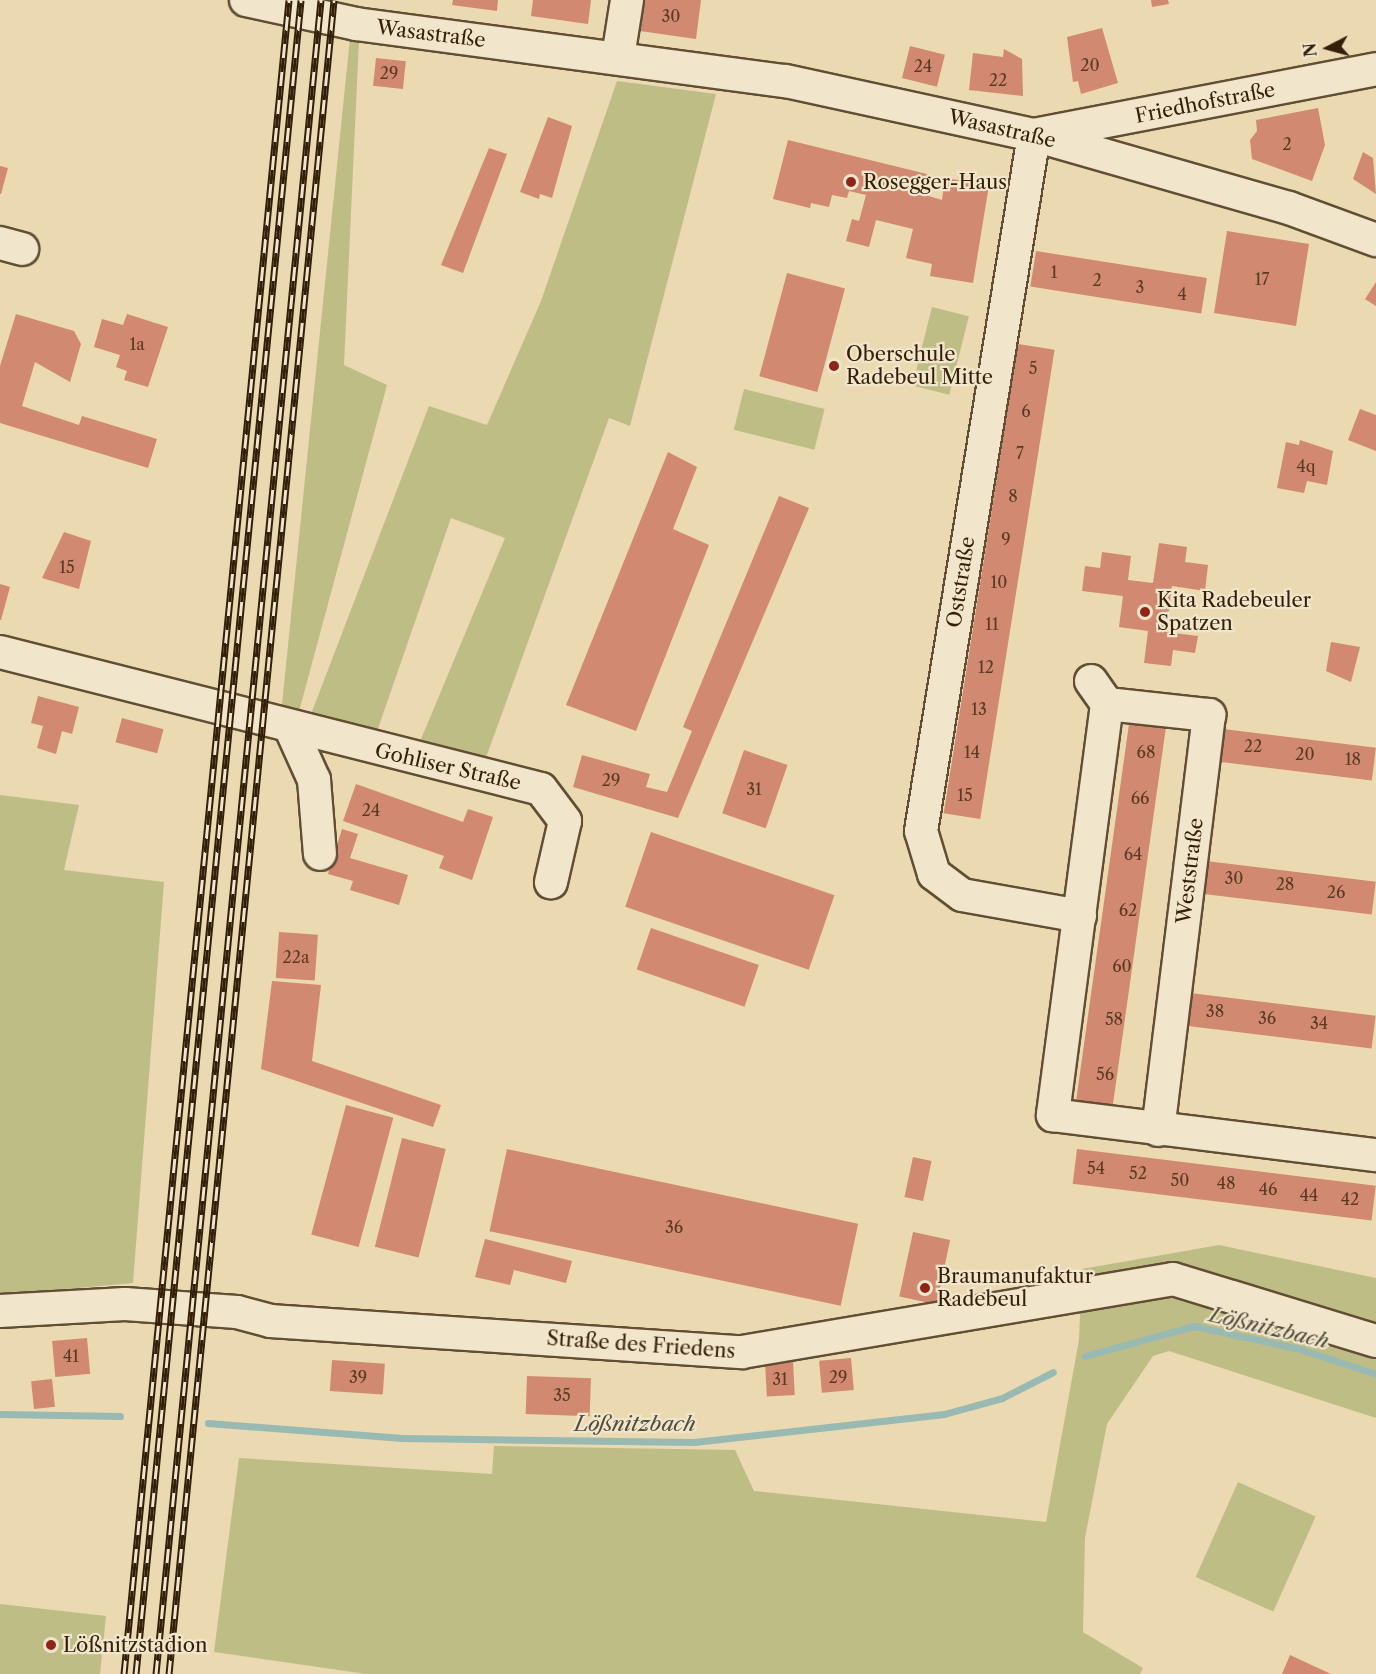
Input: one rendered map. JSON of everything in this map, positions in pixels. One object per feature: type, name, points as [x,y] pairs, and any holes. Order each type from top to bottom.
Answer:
[{"type":"street","name":"Wasastraße","points":[[246,0],[356,24],[786,81],[1034,135],[1288,208],[1376,240]]},
{"type":"street","points":[[618,57],[627,0]]},
{"type":"street","name":"Friedhofstraße","points":[[1034,135],[1376,69]]},
{"type":"street","name":"Oststraße","points":[[1034,135],[921,831],[934,874],[962,895],[1080,916]]},
{"type":"street","name":"Gohliser Straße","points":[[0,652],[291,729],[542,789],[564,821],[551,882]]},
{"type":"street","name":"Weststraße","points":[[1158,1130],[1209,715],[1099,693],[1080,916],[1053,1115],[1158,1130],[1376,1155]]},
{"type":"street","points":[[291,729],[314,780],[320,855]]},
{"type":"street","name":"Straße des Friedens","points":[[0,1311],[125,1304],[237,1312],[271,1321],[742,1352],[1173,1279],[1376,1341]]},
{"type":"shaded area","points":[[350,38],[359,40],[344,365],[387,385],[297,719],[281,714]]},
{"type":"shaded area","points":[[617,81],[716,94],[630,426],[609,418],[483,766],[416,751],[505,538],[451,518],[374,740],[308,722],[429,406],[487,425],[541,301]]},
{"type":"shaded area","points":[[932,307],[969,316],[949,395],[912,386]]},
{"type":"shaded area","points":[[744,389],[825,409],[814,450],[734,430]]},
{"type":"shaded area","points":[[0,795],[79,805],[64,870],[164,882],[133,1283],[0,1295]]},
{"type":"shaded area","points":[[1219,1245],[1376,1278],[1376,1418],[1169,1351],[1153,1356],[1107,1424],[1085,1538],[1083,1632],[1143,1668],[1140,1674],[366,1674],[214,1652],[239,1458],[492,1474],[494,1446],[735,1450],[754,1491],[1046,1522],[1079,1340],[1082,1269]]},
{"type":"shaded area","points":[[1238,1482],[1316,1517],[1273,1612],[1196,1577]]},
{"type":"shaded area","name":"Lößnitzstadion","points":[[0,1604],[106,1616],[100,1674],[0,1674]]},
{"type":"building","points":[[453,0],[498,0],[497,11],[452,5]]},
{"type":"building","points":[[533,0],[591,0],[588,24],[531,16]]},
{"type":"building","points":[[644,0],[701,0],[696,39],[640,31]]},
{"type":"building","points":[[1151,0],[1168,0],[1169,4],[1152,7]]},
{"type":"building","points":[[1102,28],[1118,83],[1081,94],[1078,81],[1073,82],[1067,37]]},
{"type":"building","points":[[910,46],[945,55],[937,87],[902,78]]},
{"type":"building","points":[[1004,49],[1022,59],[1023,96],[969,90],[973,53],[1003,57]]},
{"type":"building","points":[[376,58],[406,61],[403,89],[373,86]]},
{"type":"building","points":[[1318,108],[1325,145],[1312,181],[1252,159],[1250,140],[1257,131],[1256,120]]},
{"type":"building","points":[[548,117],[572,126],[552,198],[540,194],[539,199],[520,192]]},
{"type":"building","points":[[788,140],[927,174],[922,194],[942,200],[945,178],[989,185],[973,283],[930,276],[932,264],[906,258],[913,229],[876,220],[869,247],[846,241],[852,219],[859,221],[866,195],[849,191],[847,198],[832,195],[829,207],[811,203],[810,208],[773,199]]},
{"type":"building","points":[[489,148],[507,154],[463,273],[441,265]]},
{"type":"building","points":[[1363,152],[1373,158],[1376,194],[1353,179]]},
{"type":"building","points":[[0,166],[8,168],[1,194],[0,194]]},
{"type":"building","points":[[1227,231],[1309,244],[1296,326],[1214,313]]},
{"type":"building","points":[[1036,251],[1207,278],[1201,314],[1030,287]]},
{"type":"building","points":[[787,273],[845,289],[817,392],[759,376]]},
{"type":"building","points":[[1376,282],[1376,306],[1365,299]]},
{"type":"building","points":[[16,314],[74,331],[81,344],[70,382],[35,362],[22,406],[79,425],[82,416],[157,439],[148,468],[0,423],[0,366]]},
{"type":"building","points":[[127,314],[168,327],[148,387],[124,380],[127,371],[116,367],[120,355],[94,347],[102,319],[123,325]]},
{"type":"building","points":[[1018,344],[1055,350],[980,819],[944,813]]},
{"type":"building","points":[[1360,409],[1376,415],[1376,451],[1348,440]]},
{"type":"building","points":[[1300,440],[1333,451],[1327,485],[1307,481],[1304,493],[1277,488],[1286,442],[1299,445]]},
{"type":"building","points":[[668,452],[697,467],[673,529],[709,545],[636,731],[566,705]]},
{"type":"building","points":[[779,496],[809,508],[678,818],[573,787],[582,755],[650,774],[646,787],[667,792],[692,731],[683,727]]},
{"type":"building","points":[[64,532],[91,541],[79,589],[42,578]]},
{"type":"building","name":"Kita Radebeuler Spatzen","points":[[1159,543],[1187,547],[1185,562],[1208,565],[1205,591],[1172,586],[1166,632],[1198,636],[1195,653],[1173,650],[1171,666],[1144,663],[1148,631],[1119,627],[1123,596],[1082,591],[1085,566],[1100,568],[1102,552],[1131,556],[1128,580],[1153,583]]},
{"type":"building","points":[[0,584],[10,587],[1,620],[0,620]]},
{"type":"building","points":[[1331,642],[1360,647],[1351,682],[1326,671]]},
{"type":"building","points":[[38,696],[79,707],[72,734],[62,731],[56,754],[37,748],[43,726],[31,723]]},
{"type":"building","points":[[1130,717],[1167,722],[1113,1105],[1076,1100]]},
{"type":"building","points":[[122,718],[164,729],[157,753],[116,742]]},
{"type":"building","points":[[1223,729],[1376,748],[1372,781],[1219,762]]},
{"type":"building","points":[[744,750],[787,765],[766,828],[722,813]]},
{"type":"building","points":[[356,784],[463,822],[468,809],[493,817],[472,880],[439,868],[444,856],[343,821]]},
{"type":"building","points":[[342,829],[358,834],[350,858],[408,875],[399,905],[350,890],[353,881],[328,874]]},
{"type":"building","points":[[651,832],[834,895],[809,970],[625,907]]},
{"type":"building","points":[[1206,861],[1376,882],[1372,915],[1202,894]]},
{"type":"building","points":[[651,928],[759,965],[744,1007],[637,970]]},
{"type":"building","points":[[279,932],[318,935],[315,981],[276,978]]},
{"type":"building","points":[[272,981],[321,985],[312,1061],[441,1105],[433,1127],[261,1069]]},
{"type":"building","points":[[1190,993],[1376,1016],[1372,1049],[1186,1026]]},
{"type":"building","points":[[346,1105],[393,1118],[359,1247],[311,1234]]},
{"type":"building","points":[[402,1138],[446,1149],[419,1258],[375,1247]]},
{"type":"building","points":[[507,1149],[858,1224],[841,1306],[490,1231]]},
{"type":"building","points":[[1077,1149],[1376,1186],[1371,1220],[1073,1184]]},
{"type":"building","points":[[913,1157],[932,1161],[923,1201],[904,1197]]},
{"type":"building","points":[[913,1232],[950,1240],[936,1304],[899,1297]]},
{"type":"building","points":[[485,1239],[572,1261],[566,1283],[514,1270],[510,1285],[475,1277]]},
{"type":"building","points":[[87,1338],[90,1374],[55,1377],[52,1341]]},
{"type":"building","points":[[851,1358],[854,1390],[822,1393],[819,1361]]},
{"type":"building","points":[[332,1360],[385,1364],[383,1395],[330,1391]]},
{"type":"building","points":[[793,1361],[795,1395],[767,1396],[765,1362]]},
{"type":"building","points":[[527,1376],[591,1378],[590,1416],[526,1414]]},
{"type":"building","points":[[52,1379],[55,1407],[34,1409],[31,1381]]},
{"type":"building","points":[[1290,1655],[1331,1674],[1282,1674]]},
{"type":"waterway","name":"Lößnitzbach","points":[[1085,1356],[1194,1326],[1300,1349],[1376,1374]]},
{"type":"waterway","name":"Lößnitzbach","points":[[208,1423],[402,1438],[694,1442],[944,1414],[1002,1398],[1053,1372]]},
{"type":"waterway","name":"Lößnitzbach","points":[[0,1414],[120,1416]]},
{"type":"railway","points":[[124,1674],[289,0]]},
{"type":"railway","points":[[136,1674],[301,0]]},
{"type":"railway","points":[[156,1674],[321,0]]},
{"type":"railway","points":[[169,1674],[334,0]]},
{"type":"place","name":"Rosegger-Haus","points":[[851,182]]},
{"type":"place","name":"Oberschule Radebeul Mitte","points":[[834,366]]},
{"type":"place","name":"Kita Radebeuler Spatzen","points":[[1145,612]]},
{"type":"place","name":"Braumanufaktur Radebeul","points":[[925,1288]]},
{"type":"place","name":"Lößnitzstadion","points":[[51,1645]]}]
